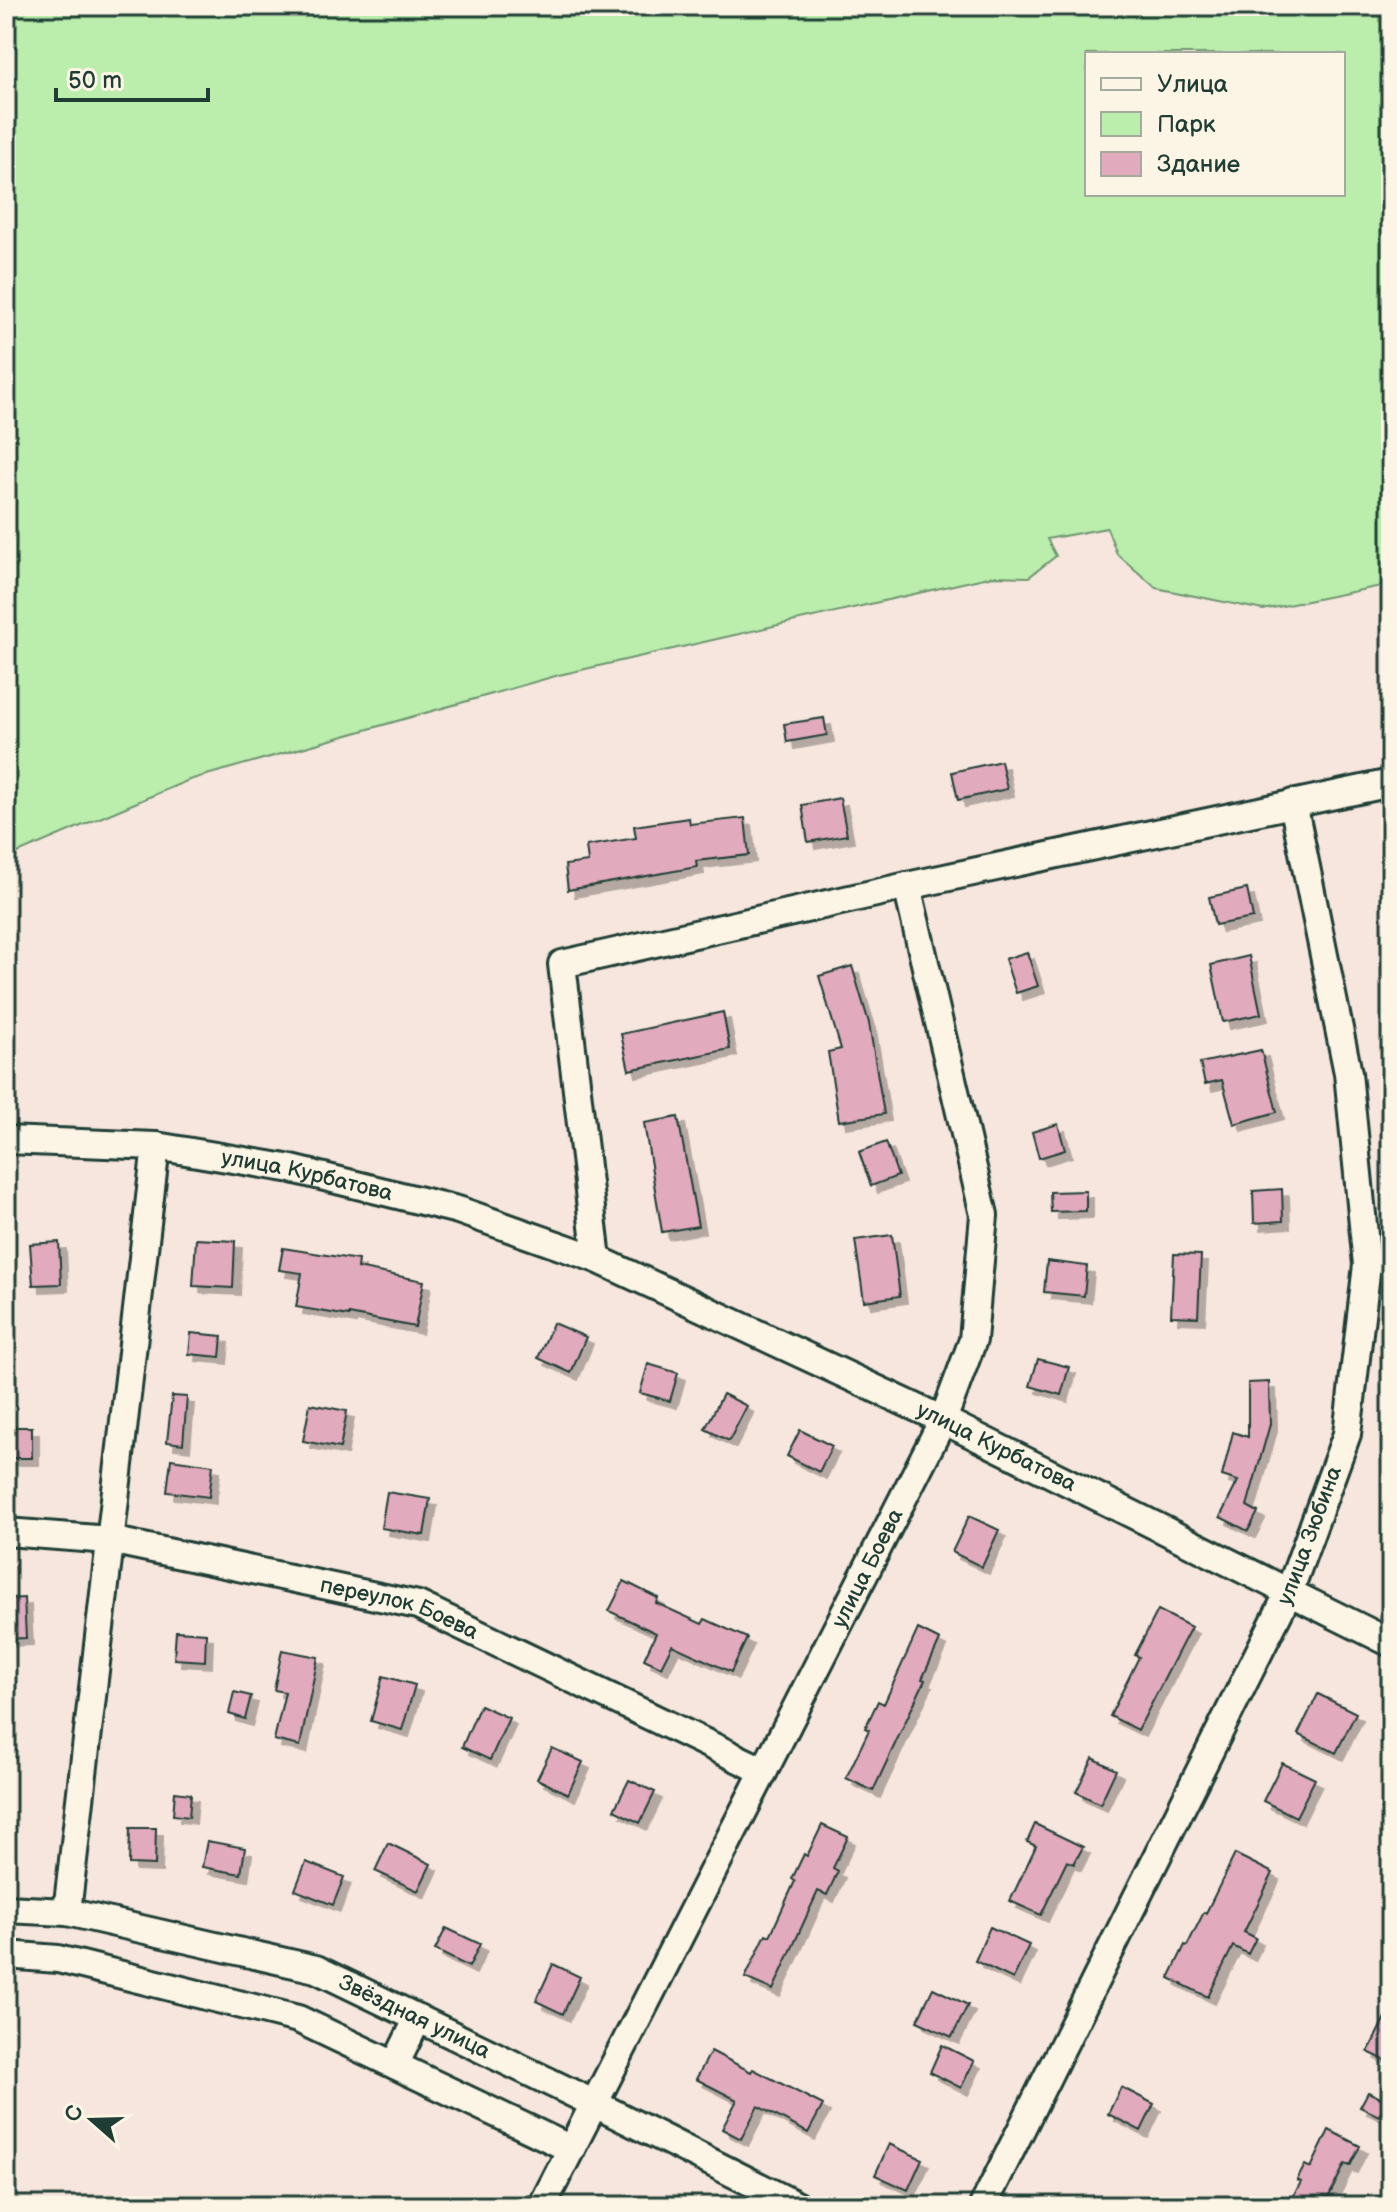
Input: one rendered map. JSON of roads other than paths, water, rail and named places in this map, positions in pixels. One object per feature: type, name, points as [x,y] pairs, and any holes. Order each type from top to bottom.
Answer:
[{"type":"street","points":[[597,1259],[562,964],[907,886],[1391,783]]},
{"type":"street","name":"улица Зюбина","points":[[983,2206],[1289,1592],[1347,1434],[1367,1265],[1348,1073],[1293,803]]},
{"type":"street","name":"улица Боева","points":[[542,2206],[943,1420],[973,1340],[984,1215],[907,886]]},
{"type":"street","name":"улица Курбатова","points":[[6,1140],[156,1146],[292,1169],[458,1210],[597,1259],[943,1420],[1391,1643]]},
{"type":"street","points":[[67,1912],[156,1146]]},
{"type":"street","name":"переулок Боева","points":[[6,1532],[110,1540],[418,1605],[764,1771]]},
{"type":"street","name":"Звёздная улица","points":[[6,1909],[67,1912],[316,1969],[798,2206]]},
{"type":"street","points":[[6,1955],[58,1959],[298,2019],[571,2149]]},
{"type":"street","points":[[395,2065],[418,2018]]}]
